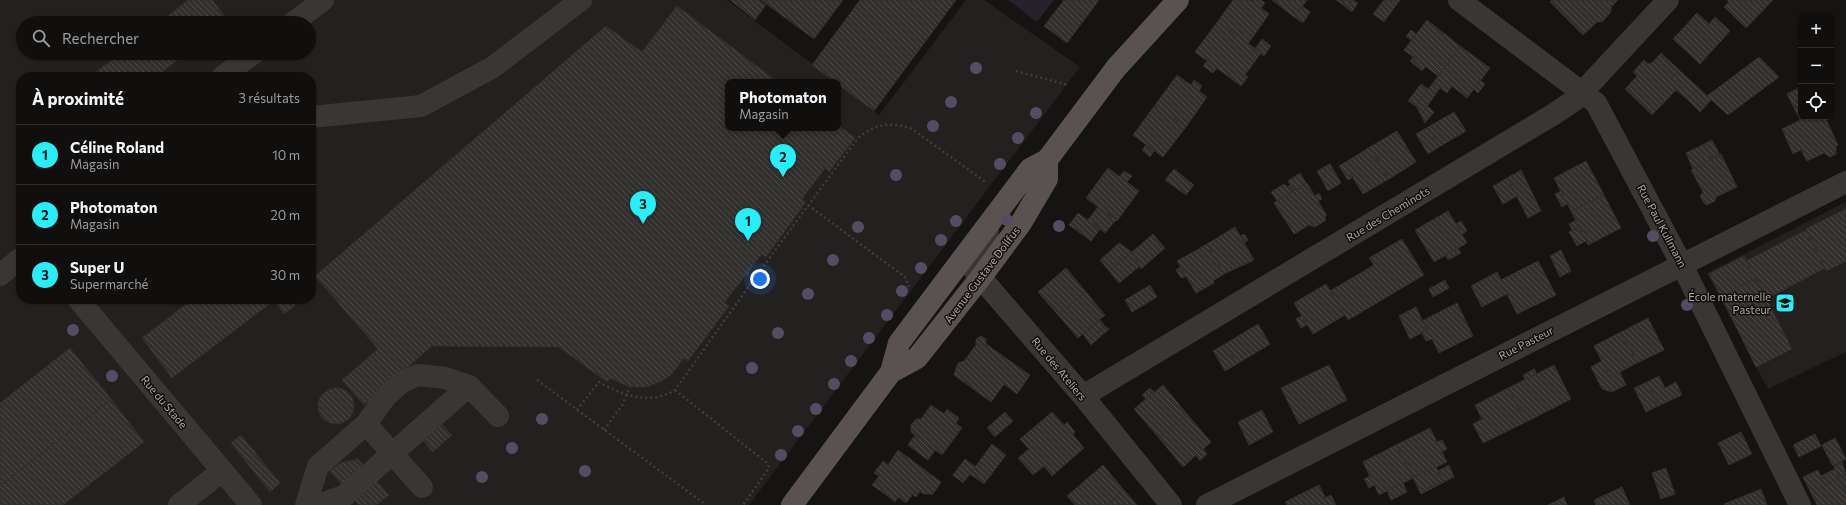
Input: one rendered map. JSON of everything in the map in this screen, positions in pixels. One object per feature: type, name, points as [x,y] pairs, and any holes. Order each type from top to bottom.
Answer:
[{"type":"main road","name":"Avenue Gustave Dollfus","points":[[792,505],[891,372],[899,343],[1030,169],[1047,160],[1116,68],[1178,0]]},
{"type":"main road","name":"Avenue Gustave Dollfus","points":[[891,372],[917,358],[981,277],[1021,223],[1047,179],[1047,160]]},
{"type":"street","points":[[302,16],[323,0]]},
{"type":"street","points":[[316,116],[421,106],[494,67],[581,0]]},
{"type":"street","name":"Rue Paul Kullmann","points":[[1459,0],[1596,103],[1682,265],[1800,505]]},
{"type":"street","name":"Rue des Cheminots","points":[[1083,396],[1575,100],[1668,0]]},
{"type":"street","points":[[229,72],[245,60]]},
{"type":"street","name":"Rue Pasteur","points":[[1207,505],[1846,182]]},
{"type":"street","points":[[981,277],[974,270],[987,244],[988,226]]},
{"type":"street","points":[[0,275],[16,262]]},
{"type":"street","name":"Rue des Ateliers","points":[[981,277],[1083,396],[1171,505]]},
{"type":"street","name":"Rue du Stade","points":[[82,304],[251,505]]},
{"type":"street","points":[[306,505],[318,466],[366,424],[386,396],[402,382],[418,375],[445,378],[469,386],[498,416]]},
{"type":"street","points":[[318,505],[344,496],[469,386]]},
{"type":"street","points":[[366,424],[422,487]]},
{"type":"street","points":[[179,505],[222,471]]},
{"type":"path","points":[[1016,71],[1068,85]]},
{"type":"path","points":[[577,410],[599,382],[626,395],[647,397],[660,396],[675,390],[771,255],[858,138],[875,126],[897,125],[912,129],[988,184]]},
{"type":"path","points":[[808,205],[905,277],[912,293]]},
{"type":"path","points":[[747,273],[754,279]]},
{"type":"path","points":[[537,380],[706,505]]},
{"type":"path","points":[[604,430],[623,404],[630,386]]},
{"type":"path","points":[[675,390],[767,463],[769,467],[767,471],[743,505]]},
{"type":"shaded area","points":[[0,0],[727,0],[832,79],[725,79],[725,131],[841,131],[841,86],[879,115],[966,0],[984,0],[1080,67],[749,505],[0,505]]},
{"type":"shaded area","points":[[1008,0],[1054,0],[1037,22]]},
{"type":"shaded area","name":"École maternelle Pasteur","points":[[1846,202],[1846,352],[1768,389],[1707,273]]},
{"type":"building","points":[[188,0],[212,0],[225,16],[168,16]]},
{"type":"building","points":[[730,0],[758,0],[766,5],[755,20]]},
{"type":"building","points":[[761,0],[843,0],[814,39]]},
{"type":"building","points":[[860,0],[956,0],[874,111],[841,87],[841,79],[831,79],[812,65]]},
{"type":"building","points":[[1064,0],[1099,0],[1067,43],[1044,26]]},
{"type":"building","points":[[1233,0],[1250,0],[1269,14],[1248,44],[1218,21]]},
{"type":"building","points":[[1261,0],[1265,3],[1261,8],[1252,1]]},
{"type":"building","points":[[1272,0],[1307,0],[1294,17]]},
{"type":"building","points":[[1336,0],[1353,0],[1347,8]]},
{"type":"building","points":[[1353,0],[1358,3],[1352,12],[1347,8]]},
{"type":"building","points":[[1384,0],[1400,0],[1384,22],[1373,14]]},
{"type":"building","points":[[1552,0],[1618,0],[1611,7],[1611,12],[1602,22],[1597,22],[1583,35],[1550,2]]},
{"type":"building","points":[[1727,0],[1773,0],[1746,28],[1724,7],[1729,2]]},
{"type":"building","points":[[677,6],[774,79],[725,79],[725,131],[841,131],[841,127],[855,138],[829,172],[825,168],[802,199],[806,202],[766,257],[762,254],[724,303],[729,306],[688,361],[684,358],[671,375],[662,381],[646,387],[625,385],[610,378],[607,382],[559,347],[432,346],[364,405],[342,380],[378,349],[316,277],[316,275],[606,26],[642,52]]},
{"type":"building","points":[[1302,6],[1310,12],[1303,23],[1294,17]]},
{"type":"building","points":[[1697,13],[1709,24],[1715,17],[1730,31],[1700,64],[1673,39]]},
{"type":"building","points":[[1427,20],[1460,46],[1438,76],[1404,50]]},
{"type":"building","points":[[1218,21],[1261,53],[1245,75],[1248,77],[1241,86],[1195,52]]},
{"type":"building","points":[[1411,30],[1416,34],[1411,40],[1406,36]]},
{"type":"building","points":[[1262,39],[1271,46],[1264,56],[1255,49]]},
{"type":"building","points":[[1460,46],[1490,68],[1467,98],[1452,86],[1447,93],[1433,83]]},
{"type":"building","points":[[1661,53],[1679,70],[1670,79],[1653,62]]},
{"type":"building","points":[[1413,57],[1426,66],[1422,71],[1410,61]]},
{"type":"building","points":[[1759,57],[1779,77],[1744,103],[1723,84]]},
{"type":"building","points":[[112,60],[177,60],[162,72],[96,72]]},
{"type":"building","points":[[1644,60],[1648,64],[1653,62],[1670,79],[1679,70],[1699,88],[1688,100],[1676,90],[1652,115],[1625,89],[1637,76],[1633,72]]},
{"type":"building","points":[[1207,61],[1217,68],[1213,73],[1203,66]]},
{"type":"building","points":[[1177,75],[1207,97],[1186,127],[1155,105]]},
{"type":"building","points":[[1194,80],[1202,86],[1199,91],[1191,85]]},
{"type":"building","points":[[1480,80],[1485,84],[1478,93],[1474,89]]},
{"type":"building","points":[[1433,83],[1440,88],[1421,115],[1416,106]]},
{"type":"building","points":[[1421,84],[1428,89],[1416,106],[1408,101]]},
{"type":"building","points":[[1723,84],[1744,103],[1728,115],[1707,96]]},
{"type":"building","points":[[1699,88],[1711,100],[1700,112],[1688,100]]},
{"type":"building","points":[[1798,88],[1798,116],[1787,94]]},
{"type":"building","points":[[1155,105],[1186,127],[1163,157],[1133,135]]},
{"type":"building","points":[[1427,106],[1434,112],[1425,123],[1421,115]]},
{"type":"building","points":[[1454,112],[1466,131],[1439,147],[1428,127]]},
{"type":"building","points":[[1801,120],[1826,120],[1838,145],[1836,146],[1836,154],[1830,157],[1824,153],[1807,161],[1801,150],[1793,154],[1782,129]]},
{"type":"building","points":[[1428,127],[1439,147],[1428,154],[1416,134]]},
{"type":"building","points":[[1397,131],[1416,162],[1389,179],[1370,147]]},
{"type":"building","points":[[1712,140],[1720,155],[1712,159],[1704,144]]},
{"type":"building","points":[[1704,144],[1712,159],[1693,169],[1686,153]]},
{"type":"building","points":[[1146,145],[1154,151],[1150,157],[1142,150]]},
{"type":"building","points":[[1370,147],[1389,179],[1363,194],[1344,163]]},
{"type":"building","points":[[1721,154],[1737,187],[1716,197],[1715,201],[1707,205],[1700,196],[1703,192],[1691,170]]},
{"type":"building","points":[[1586,161],[1604,195],[1571,211],[1554,178]]},
{"type":"building","points":[[1344,163],[1353,177],[1348,180],[1339,166]]},
{"type":"building","points":[[1330,164],[1341,183],[1328,191],[1317,171]]},
{"type":"building","points":[[1108,168],[1139,191],[1117,221],[1086,198]]},
{"type":"building","points":[[1174,169],[1194,185],[1186,195],[1165,180]]},
{"type":"building","points":[[1521,170],[1541,211],[1528,218],[1507,178]]},
{"type":"building","points":[[1124,171],[1132,176],[1127,182],[1120,176]]},
{"type":"building","points":[[1300,173],[1306,183],[1294,191],[1288,181]]},
{"type":"building","points":[[1507,178],[1517,196],[1503,204],[1493,186]]},
{"type":"building","points":[[1307,183],[1326,214],[1325,221],[1315,227],[1309,225],[1294,234],[1274,203]]},
{"type":"building","points":[[1284,184],[1287,187],[1290,185],[1294,191],[1277,201],[1271,192]]},
{"type":"building","points":[[1561,191],[1567,204],[1562,207],[1555,194]]},
{"type":"building","points":[[1319,193],[1322,199],[1318,201],[1315,196]]},
{"type":"building","points":[[1604,195],[1621,228],[1588,245],[1571,211]]},
{"type":"building","points":[[1098,207],[1116,220],[1105,233],[1088,220]]},
{"type":"building","points":[[1846,209],[1846,261],[1826,271],[1806,229]]},
{"type":"building","points":[[1448,211],[1467,243],[1434,262],[1415,230]]},
{"type":"building","points":[[1078,213],[1100,229],[1091,241],[1069,225]]},
{"type":"building","points":[[1576,220],[1579,227],[1572,230],[1569,224]]},
{"type":"building","points":[[1461,221],[1467,231],[1462,234],[1456,224]]},
{"type":"building","points":[[1235,227],[1254,260],[1224,274],[1207,244]]},
{"type":"building","points":[[1579,227],[1586,241],[1577,246],[1569,232]]},
{"type":"building","points":[[1806,230],[1825,268],[1766,299],[1746,261]]},
{"type":"building","points":[[1153,234],[1165,248],[1141,269],[1132,252]]},
{"type":"building","points":[[1244,234],[1248,240],[1244,243],[1240,236]]},
{"type":"building","points":[[1402,239],[1424,275],[1348,320],[1330,291],[1374,265],[1369,258]]},
{"type":"building","points":[[1119,243],[1132,252],[1109,271],[1100,260]]},
{"type":"building","points":[[1207,244],[1224,274],[1213,281],[1214,283],[1196,293],[1177,261]]},
{"type":"building","points":[[1458,248],[1461,253],[1448,260],[1445,255]]},
{"type":"building","points":[[1561,250],[1571,271],[1560,277],[1550,256]]},
{"type":"building","points":[[1132,252],[1140,266],[1119,283],[1109,271]]},
{"type":"building","points":[[1744,256],[1755,279],[1721,296],[1709,274]]},
{"type":"building","points":[[1538,261],[1556,295],[1517,314],[1507,294],[1482,307],[1471,286],[1497,272],[1501,280]]},
{"type":"building","points":[[1180,267],[1186,276],[1181,278],[1176,270]]},
{"type":"building","points":[[1066,268],[1086,292],[1058,315],[1038,292]]},
{"type":"building","points":[[1756,278],[1792,349],[1756,367],[1721,296]]},
{"type":"building","points":[[1445,280],[1449,288],[1433,297],[1429,289]]},
{"type":"building","points":[[1326,284],[1345,315],[1313,334],[1294,303]]},
{"type":"building","points":[[1150,285],[1157,297],[1132,312],[1125,300]]},
{"type":"building","points":[[1086,292],[1105,315],[1078,338],[1058,315]]},
{"type":"building","points":[[1457,303],[1473,336],[1439,353],[1432,339],[1426,341],[1422,333],[1427,330],[1422,321]]},
{"type":"building","points":[[186,304],[269,304],[172,378],[142,338]]},
{"type":"building","points":[[276,304],[295,304],[296,305],[284,314]]},
{"type":"building","points":[[1416,307],[1427,330],[1410,339],[1399,316]]},
{"type":"building","points":[[1302,316],[1307,325],[1301,328],[1296,319]]},
{"type":"building","points":[[1648,318],[1664,350],[1637,363],[1621,332]]},
{"type":"building","points":[[1100,320],[1105,326],[1088,341],[1083,334]]},
{"type":"building","points":[[1258,324],[1270,344],[1237,364],[1225,344]]},
{"type":"building","points":[[1105,326],[1109,329],[1091,345],[1088,341]]},
{"type":"building","points":[[1621,332],[1637,363],[1610,377],[1594,346]]},
{"type":"building","points":[[981,336],[986,339],[986,344],[1030,375],[1017,394],[1004,384],[991,402],[954,375],[958,363],[964,361],[976,345],[976,339]]},
{"type":"building","points":[[1225,344],[1237,364],[1225,371],[1213,351]]},
{"type":"building","points":[[70,348],[111,399],[0,486],[0,403]]},
{"type":"building","points":[[1602,361],[1610,377],[1620,372],[1626,385],[1612,392],[1602,389],[1591,367]]},
{"type":"building","points":[[1329,365],[1347,400],[1299,424],[1281,388]]},
{"type":"building","points":[[1554,365],[1571,399],[1526,422],[1508,388]]},
{"type":"building","points":[[1534,369],[1537,374],[1525,380],[1523,375]]},
{"type":"building","points":[[1659,376],[1665,388],[1676,382],[1682,395],[1658,406],[1647,382]]},
{"type":"building","points":[[1647,382],[1658,406],[1646,412],[1634,388]]},
{"type":"building","points":[[1163,385],[1187,414],[1159,438],[1134,409]]},
{"type":"building","points":[[336,388],[346,391],[351,396],[354,406],[351,416],[346,421],[336,424],[326,421],[321,416],[318,406],[321,396],[326,391]]},
{"type":"building","points":[[1150,388],[1154,392],[1146,399],[1142,395]]},
{"type":"building","points":[[1508,388],[1526,422],[1483,443],[1473,424],[1482,419],[1475,405]]},
{"type":"building","points":[[111,399],[144,442],[63,505],[0,505],[0,486]]},
{"type":"building","points":[[931,405],[944,414],[947,409],[959,418],[956,423],[962,428],[942,455],[911,432],[911,425],[916,419],[921,419]]},
{"type":"building","points":[[1262,410],[1273,432],[1249,445],[1238,422]]},
{"type":"building","points":[[1005,412],[1013,421],[995,437],[987,428]]},
{"type":"building","points":[[1052,412],[1064,425],[1067,422],[1075,432],[1073,435],[1084,448],[1052,476],[1044,466],[1033,475],[1018,458],[1029,449],[1020,439]]},
{"type":"building","points":[[1187,414],[1211,442],[1183,467],[1159,438]]},
{"type":"building","points":[[438,420],[452,435],[433,452],[419,436]]},
{"type":"building","points":[[1430,428],[1447,462],[1413,478],[1396,445]]},
{"type":"building","points":[[1741,432],[1752,454],[1729,465],[1718,443]]},
{"type":"building","points":[[1815,434],[1821,446],[1799,457],[1793,445]]},
{"type":"building","points":[[241,435],[280,483],[270,492],[231,443]]},
{"type":"building","points":[[915,435],[935,450],[928,460],[908,445]]},
{"type":"building","points":[[1835,438],[1841,449],[1827,455],[1822,445]]},
{"type":"building","points":[[1442,440],[1447,449],[1442,452],[1437,442]]},
{"type":"building","points":[[992,444],[1006,455],[984,484],[970,474]]},
{"type":"building","points":[[1396,445],[1413,478],[1379,495],[1363,462]]},
{"type":"building","points":[[1203,449],[1207,454],[1200,461],[1196,455]]},
{"type":"building","points":[[1841,449],[1846,459],[1833,466],[1827,455]]},
{"type":"building","points":[[898,450],[941,482],[933,494],[923,494],[917,489],[906,503],[876,480],[879,476],[874,473],[883,461],[888,465]]},
{"type":"building","points":[[358,459],[389,495],[376,505],[359,505],[330,471],[340,463]]},
{"type":"building","points":[[965,459],[976,467],[963,483],[953,475]]},
{"type":"building","points":[[1842,462],[1846,474],[1839,478],[1834,467]]},
{"type":"building","points":[[1103,465],[1124,490],[1107,505],[1075,505],[1067,496]]},
{"type":"building","points":[[1449,465],[1454,477],[1421,494],[1420,492],[1443,481],[1438,471]]},
{"type":"building","points":[[1436,467],[1443,481],[1420,492],[1413,478]]},
{"type":"building","points":[[1666,468],[1675,494],[1661,499],[1652,473]]},
{"type":"building","points":[[1835,469],[1839,478],[1825,485],[1821,476]]},
{"type":"building","points":[[1818,470],[1825,485],[1839,478],[1846,492],[1846,505],[1817,505],[1803,477]]},
{"type":"building","points":[[1846,474],[1846,492],[1839,478]]},
{"type":"building","points":[[1370,476],[1374,485],[1369,488],[1364,479]]},
{"type":"building","points":[[876,480],[888,489],[885,494],[872,485]]},
{"type":"building","points":[[1403,483],[1407,492],[1391,500],[1387,491]]},
{"type":"building","points":[[1319,485],[1329,505],[1287,505],[1285,502]]},
{"type":"building","points":[[1622,487],[1630,505],[1596,505],[1594,500]]},
{"type":"building","points":[[888,489],[898,497],[895,502],[885,494]]},
{"type":"building","points":[[917,489],[920,491],[916,497],[913,495]]},
{"type":"building","points":[[1761,489],[1767,505],[1724,504]]},
{"type":"building","points":[[1124,490],[1137,505],[1107,505]]},
{"type":"building","points":[[1331,495],[1336,505],[1329,505],[1325,498]]},
{"type":"building","points":[[1564,497],[1567,505],[1548,505]]},
{"type":"place","name":"Photomaton","points":[[783,177]]},
{"type":"place","name":"Super U","points":[[643,224]]},
{"type":"place","name":"Céline Roland","points":[[748,241]]},
{"type":"place","name":"École maternelle Pasteur","points":[[1785,303]]}]
